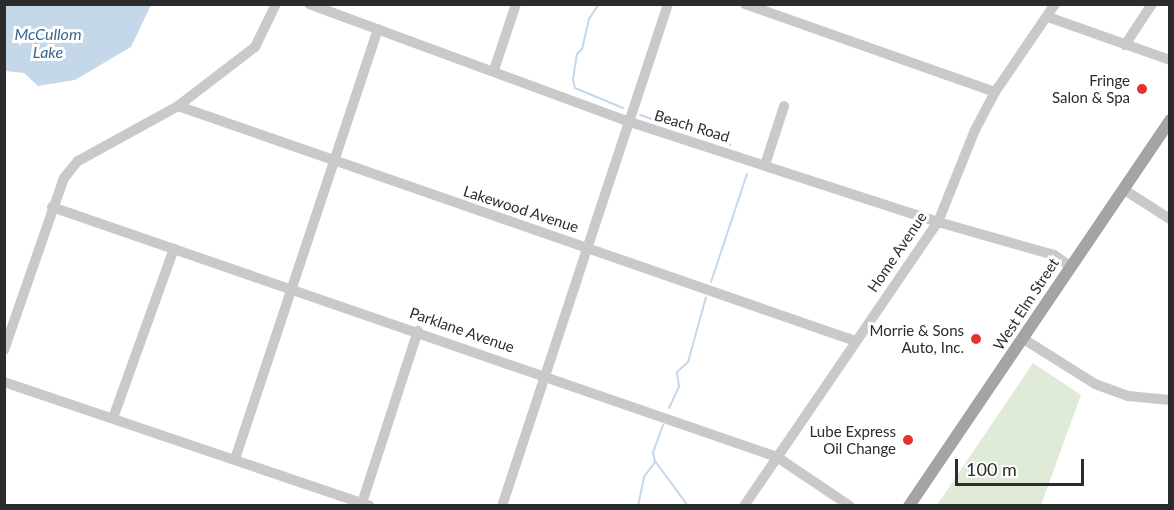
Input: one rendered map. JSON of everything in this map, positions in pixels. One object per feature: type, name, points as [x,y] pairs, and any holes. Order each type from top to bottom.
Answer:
[{"type":"main road","name":"West Elm Street","points":[[909,506],[1069,265],[1170,120]]},
{"type":"street","points":[[4,350],[64,178],[78,161],[178,106],[255,47],[276,4]]},
{"type":"street","name":"Beach Road","points":[[309,4],[494,70],[630,122],[938,222],[1054,255],[1069,265]]},
{"type":"street","points":[[494,70],[516,4]]},
{"type":"street","points":[[516,506],[503,503],[668,4]]},
{"type":"street","points":[[746,4],[995,92]]},
{"type":"street","name":"Home Avenue","points":[[744,506],[938,222],[975,130],[995,92],[1055,4]]},
{"type":"street","points":[[1125,45],[1152,4]]},
{"type":"street","points":[[1047,17],[1170,60]]},
{"type":"street","points":[[235,459],[378,29]]},
{"type":"street","name":"Lakewood Avenue","points":[[178,106],[855,341]]},
{"type":"street","points":[[765,165],[784,106]]},
{"type":"street","points":[[1123,189],[1170,219]]},
{"type":"street","name":"Parklane Avenue","points":[[52,207],[294,287],[777,457],[850,506]]},
{"type":"street","points":[[113,418],[174,249]]},
{"type":"street","points":[[4,382],[366,504],[418,331]]},
{"type":"street","points":[[1022,338],[1095,384],[1128,396],[1170,399]]},
{"type":"green space","points":[[1033,363],[1081,395],[1041,505],[937,505]]},
{"type":"water","name":"McCullom Lake","points":[[5,4],[151,5],[131,47],[75,80],[38,86],[24,73],[5,71]]},
{"type":"waterway","points":[[599,4],[589,19],[582,49],[577,54],[573,80],[575,88],[623,108]]},
{"type":"waterway","points":[[640,115],[730,145]]},
{"type":"waterway","points":[[711,282],[747,174]]},
{"type":"waterway","points":[[669,408],[679,387],[677,372],[688,362],[706,297]]},
{"type":"waterway","points":[[663,425],[653,453],[655,461],[688,506]]},
{"type":"waterway","points":[[638,506],[644,477],[655,462]]},
{"type":"place","name":"Fringe Salon & Spa","points":[[1142,89]]},
{"type":"place","name":"Morrie & Sons Auto, Inc.","points":[[976,339]]},
{"type":"place","name":"Lube Express Oil Change","points":[[908,440]]}]
